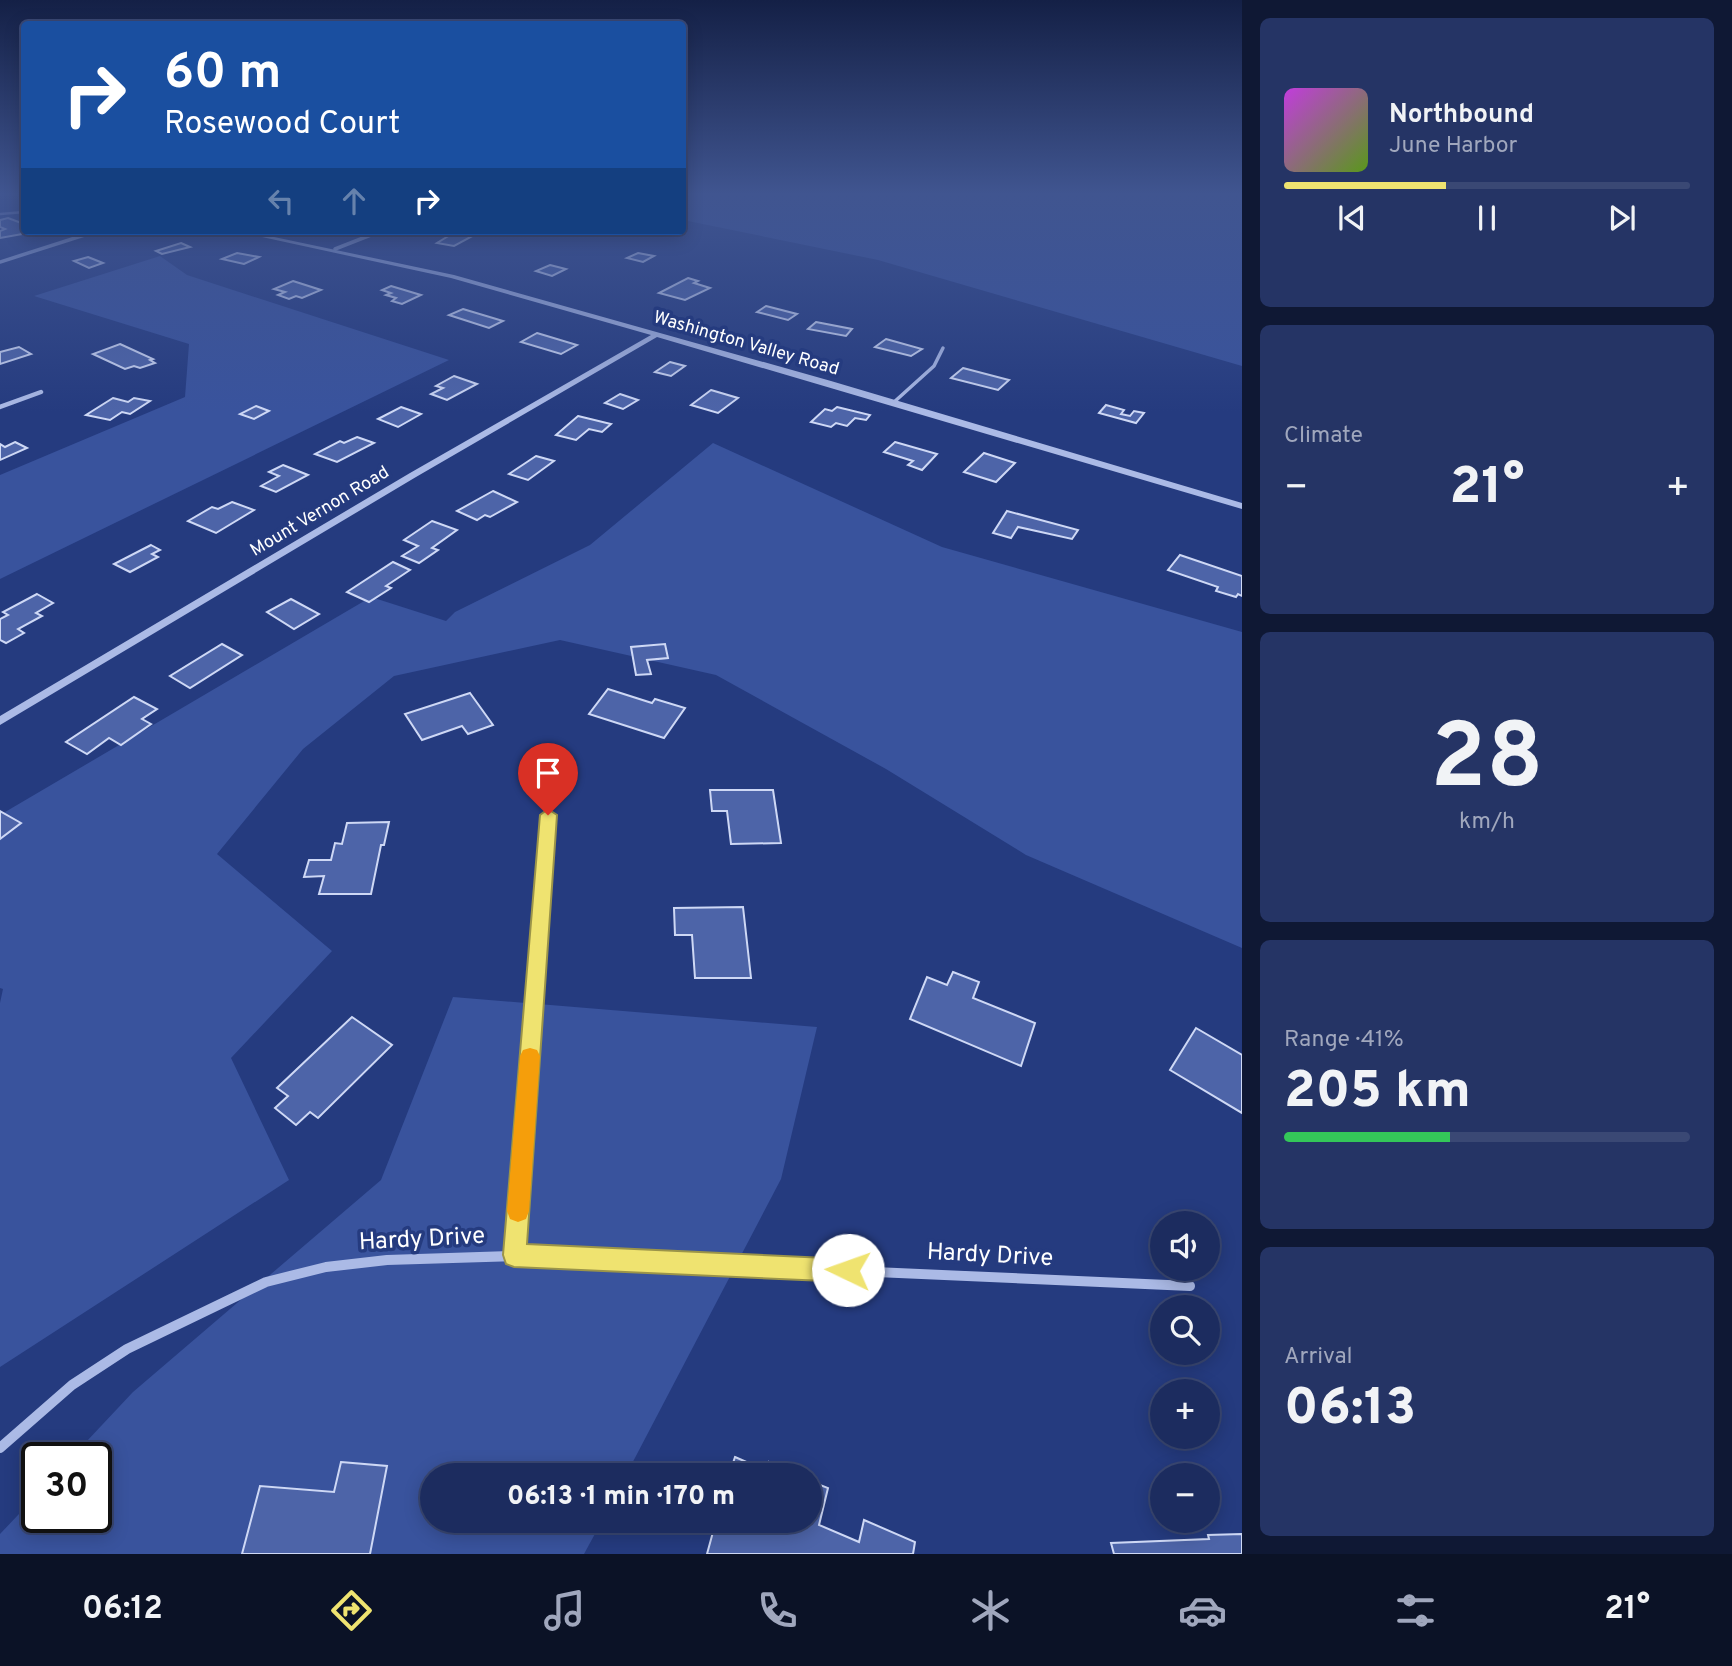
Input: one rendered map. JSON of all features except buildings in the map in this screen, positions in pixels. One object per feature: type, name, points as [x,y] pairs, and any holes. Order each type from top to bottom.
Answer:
[{"type":"street","name":"Washington Valley Road","points":[[409,267],[657,334],[1242,506]]},
{"type":"street","name":"Mount Vernon Road","points":[[0,721],[657,334]]},
{"type":"street","points":[[0,407],[41,391]]},
{"type":"street","points":[[514,1255],[548,815]]},
{"type":"street","name":"Hardy Drive","points":[[0,1448],[72,1385],[127,1349],[266,1282],[326,1267],[387,1260],[514,1255],[1190,1286]]},
{"type":"lane","points":[[893,403],[933,366],[943,348]]},
{"type":"shaded area","points":[[127,267],[175,267],[187,275],[449,360],[0,579],[0,475],[185,397],[189,344],[34,296]]},
{"type":"shaded area","points":[[900,267],[1242,267],[1242,366]]},
{"type":"shaded area","points":[[713,443],[942,547],[1242,632],[1242,948],[1026,855],[886,769],[716,675],[560,640],[394,676],[303,749],[217,854],[332,951],[231,1058],[289,1180],[0,1367],[0,1003],[3,989],[0,988],[0,815],[371,597],[446,621],[455,612],[590,545]]},
{"type":"shaded area","points":[[453,997],[817,1027],[781,1179],[632,1463],[420,1463],[420,1533],[595,1533],[584,1554],[0,1554],[0,1534],[21,1512],[21,1533],[112,1533],[112,1442],[86,1442],[133,1392],[381,1180]]},
{"type":"slow traffic","points":[[518,1211],[530,1056]]},
{"type":"route","points":[[548,815],[514,1255],[848,1270]]}]
